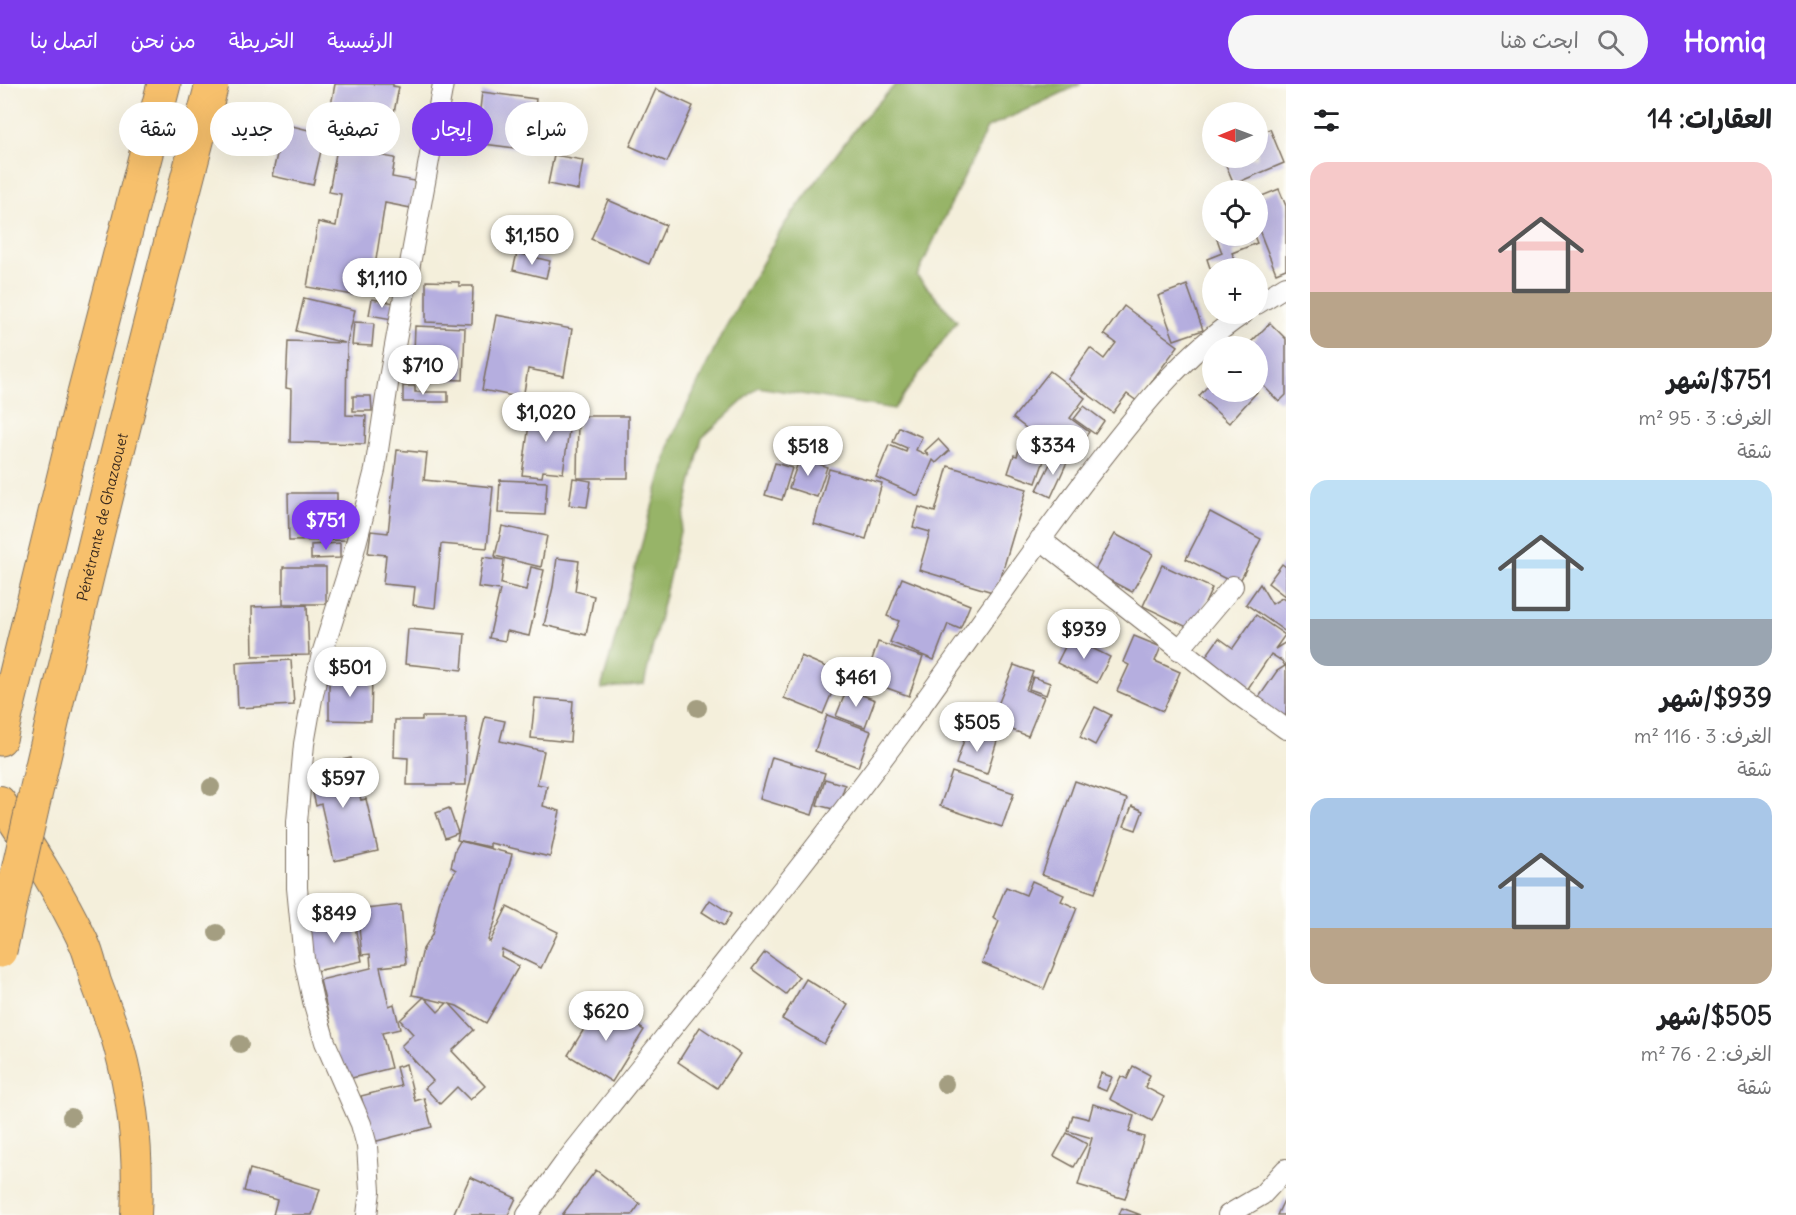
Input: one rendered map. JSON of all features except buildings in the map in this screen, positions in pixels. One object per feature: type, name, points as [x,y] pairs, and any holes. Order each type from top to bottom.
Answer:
[{"type":"highway","points":[[0,739],[84,393],[164,84]]},
{"type":"highway","name":"Pénétrante de Ghazaouet","points":[[0,951],[120,440],[212,84]]},
{"type":"main road","points":[[0,801],[77,929],[91,960],[95,980],[119,1047],[129,1091],[136,1147],[136,1215]]},
{"type":"main road","points":[[0,836],[95,980]]},
{"type":"street","points":[[367,1215],[370,1191],[367,1146],[361,1124],[325,1042],[304,958],[297,888],[297,822],[304,744],[312,699],[322,654],[352,559],[375,470],[388,384],[443,84]]},
{"type":"street","points":[[1268,297],[1286,286]]},
{"type":"street","points":[[527,1215],[566,1161],[852,801],[1040,539],[1141,408],[1170,375],[1202,345],[1230,324]]},
{"type":"street","points":[[1040,539],[1179,650],[1286,729]]},
{"type":"street","points":[[1179,650],[1233,586]]},
{"type":"street","points":[[1228,1215],[1262,1195],[1286,1169]]},
{"type":"green space","points":[[896,84],[1081,84],[987,128],[917,276],[957,321],[894,409],[758,387],[702,438],[644,684],[601,689],[671,440],[721,335],[784,225],[861,121]]}]
